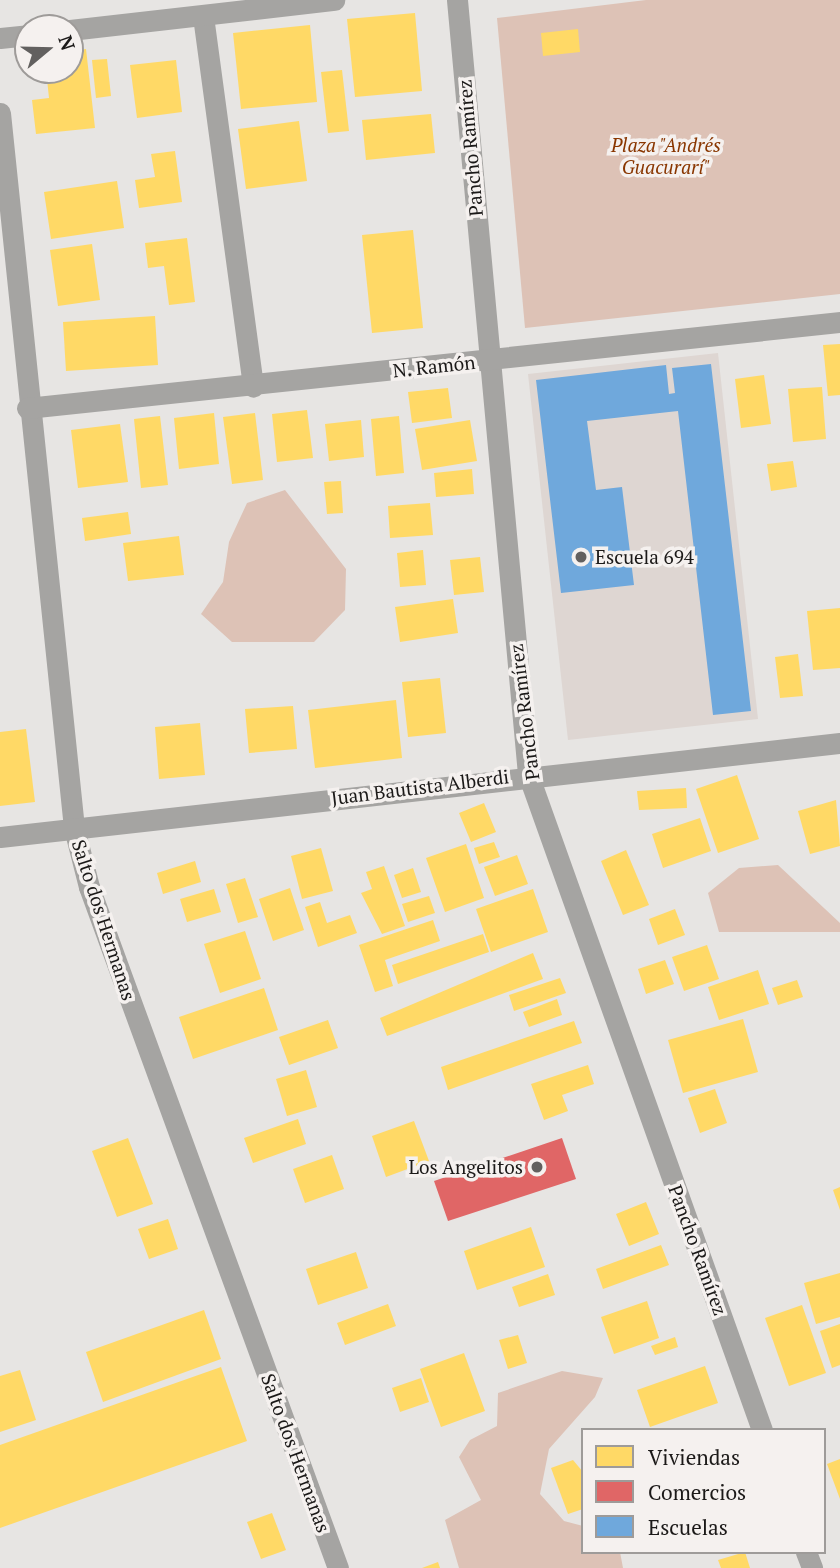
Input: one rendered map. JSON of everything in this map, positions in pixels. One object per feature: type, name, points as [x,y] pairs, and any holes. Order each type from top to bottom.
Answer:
[{"type":"street","points":[[84,29],[334,0]]},
{"type":"street","name":"Pancho Ramírez","points":[[457,0],[528,774],[761,1428]]},
{"type":"street","points":[[203,16],[253,387]]},
{"type":"street","name":"Salto dos Hermanas","points":[[0,113],[27,408],[74,828],[89,887],[338,1568]]},
{"type":"street","name":"N. Ramón","points":[[27,408],[253,387],[840,322]]},
{"type":"street","name":"Juan Bautista Alberdi","points":[[0,837],[528,774],[840,743]]},
{"type":"shaded area","points":[[718,353],[758,719],[568,740],[528,374]]},
{"type":"green space","name":"Plaza \"Andrés Guacurarí\"","points":[[646,0],[840,0],[840,294],[525,328],[497,18]]},
{"type":"green space","points":[[285,490],[346,569],[345,610],[314,642],[232,642],[201,614],[223,582],[229,542],[247,503]]},
{"type":"green space","points":[[778,865],[840,923],[840,932],[719,932],[708,893],[739,868]]},
{"type":"green space","points":[[562,1371],[603,1378],[595,1397],[549,1449],[540,1494],[564,1521],[581,1525],[581,1554],[620,1554],[623,1568],[459,1568],[445,1520],[481,1500],[459,1457],[470,1440],[497,1426],[498,1393]]},
{"type":"building: Viviendas","points":[[415,13],[422,91],[355,97],[347,19]]},
{"type":"building: Viviendas","points":[[310,25],[317,102],[241,109],[233,33]]},
{"type":"building: Viviendas","points":[[578,29],[580,52],[543,56],[541,33]]},
{"type":"building: Viviendas","points":[[84,49],[95,128],[36,134],[32,100],[49,98],[48,84],[84,84]]},
{"type":"building: Viviendas","points":[[107,59],[111,96],[96,98],[92,60]]},
{"type":"building: Viviendas","points":[[176,60],[182,112],[137,118],[130,65]]},
{"type":"building: Viviendas","points":[[342,70],[349,131],[328,133],[321,72]]},
{"type":"building: Viviendas","points":[[431,114],[435,153],[366,160],[362,120]]},
{"type":"building: Viviendas","points":[[299,121],[307,181],[246,189],[238,129]]},
{"type":"building: Viviendas","points":[[175,151],[182,202],[139,208],[135,180],[155,177],[151,154]]},
{"type":"building: Viviendas","points":[[117,181],[124,228],[51,239],[44,192]]},
{"type":"building: Viviendas","points":[[413,230],[423,328],[372,333],[362,235]]},
{"type":"building: Viviendas","points":[[187,238],[195,302],[169,305],[164,266],[148,268],[145,243]]},
{"type":"building: Viviendas","points":[[92,244],[100,300],[58,306],[50,250]]},
{"type":"building: Viviendas","points":[[155,316],[158,365],[66,371],[63,322]]},
{"type":"building: Viviendas","points":[[840,344],[840,395],[828,396],[823,345]]},
{"type":"building: Viviendas","points":[[764,375],[771,424],[741,428],[735,379]]},
{"type":"building: Viviendas","points":[[822,387],[826,439],[793,442],[788,389]]},
{"type":"building: Viviendas","points":[[448,388],[452,418],[412,423],[408,392]]},
{"type":"building: Viviendas","points":[[307,410],[313,458],[277,462],[272,414]]},
{"type":"building: Viviendas","points":[[214,413],[219,464],[179,469],[174,418]]},
{"type":"building: Viviendas","points":[[255,413],[263,480],[232,484],[223,417]]},
{"type":"building: Viviendas","points":[[160,416],[168,485],[141,488],[134,419]]},
{"type":"building: Viviendas","points":[[399,416],[404,473],[376,476],[371,419]]},
{"type":"building: Viviendas","points":[[361,420],[364,457],[329,461],[325,424]]},
{"type":"building: Viviendas","points":[[470,420],[477,461],[422,470],[415,429]]},
{"type":"building: Viviendas","points":[[120,424],[128,482],[78,488],[71,430]]},
{"type":"building: Viviendas","points":[[793,461],[797,487],[771,491],[767,464]]},
{"type":"building: Viviendas","points":[[472,469],[474,494],[436,497],[434,473]]},
{"type":"building: Viviendas","points":[[341,481],[343,513],[327,514],[324,482]]},
{"type":"building: Viviendas","points":[[430,503],[433,535],[390,538],[388,506]]},
{"type":"building: Viviendas","points":[[128,512],[131,534],[85,541],[82,518]]},
{"type":"building: Viviendas","points":[[179,536],[184,575],[128,581],[123,543]]},
{"type":"building: Viviendas","points":[[423,550],[426,585],[400,587],[397,553]]},
{"type":"building: Viviendas","points":[[480,557],[484,592],[454,595],[450,560]]},
{"type":"building: Viviendas","points":[[453,599],[458,633],[400,642],[395,607]]},
{"type":"building: Viviendas","points":[[840,608],[840,668],[813,670],[807,611]]},
{"type":"building: Viviendas","points":[[798,654],[803,696],[780,698],[775,657]]},
{"type":"building: Viviendas","points":[[440,678],[446,733],[408,737],[402,682]]},
{"type":"building: Viviendas","points":[[396,700],[402,758],[315,768],[308,710]]},
{"type":"building: Viviendas","points":[[293,706],[297,749],[249,753],[245,709]]},
{"type":"building: Viviendas","points":[[200,723],[205,775],[159,779],[155,727]]},
{"type":"building: Viviendas","points":[[26,729],[35,802],[0,806],[0,732]]},
{"type":"building: Viviendas","points":[[737,775],[759,839],[718,853],[696,789]]},
{"type":"building: Viviendas","points":[[686,788],[687,808],[639,810],[637,791]]},
{"type":"building: Viviendas","points":[[836,800],[840,846],[810,854],[798,811]]},
{"type":"building: Viviendas","points":[[484,803],[496,832],[471,842],[459,813]]},
{"type":"building: Viviendas","points":[[700,818],[711,851],[663,868],[652,834]]},
{"type":"building: Viviendas","points":[[494,842],[500,857],[479,864],[474,848]]},
{"type":"building: Viviendas","points":[[466,844],[484,898],[445,912],[426,858]]},
{"type":"building: Viviendas","points":[[321,848],[333,891],[302,899],[291,856]]},
{"type":"building: Viviendas","points":[[626,850],[649,905],[623,915],[601,861]]},
{"type":"building: Viviendas","points":[[517,855],[528,884],[495,896],[484,867]]},
{"type":"building: Viviendas","points":[[195,861],[201,882],[163,894],[157,873]]},
{"type":"building: Viviendas","points":[[384,866],[405,926],[382,934],[361,893],[372,889],[366,872]]},
{"type":"building: Viviendas","points":[[413,868],[421,892],[402,898],[394,875]]},
{"type":"building: Viviendas","points":[[245,878],[258,917],[238,923],[226,884]]},
{"type":"building: Viviendas","points":[[290,888],[304,930],[273,941],[259,899]]},
{"type":"building: Viviendas","points":[[214,889],[221,912],[187,922],[180,899]]},
{"type":"building: Viviendas","points":[[533,889],[548,932],[491,952],[476,909]]},
{"type":"building: Viviendas","points":[[429,896],[435,913],[408,922],[402,904]]},
{"type":"building: Viviendas","points":[[320,902],[327,923],[350,915],[357,933],[318,947],[305,907]]},
{"type":"building: Viviendas","points":[[675,909],[685,935],[658,945],[649,919]]},
{"type":"building: Viviendas","points":[[433,920],[440,941],[385,960],[393,986],[375,992],[359,945]]},
{"type":"building: Viviendas","points":[[245,931],[261,979],[220,993],[204,944]]},
{"type":"building: Viviendas","points":[[483,934],[489,952],[398,984],[392,965]]},
{"type":"building: Viviendas","points":[[707,945],[719,979],[684,991],[672,957]]},
{"type":"building: Viviendas","points":[[533,953],[543,979],[387,1036],[380,1018]]},
{"type":"building: Viviendas","points":[[665,960],[674,984],[646,994],[638,969]]},
{"type":"building: Viviendas","points":[[758,970],[769,1004],[719,1020],[708,987]]},
{"type":"building: Viviendas","points":[[560,978],[566,993],[514,1011],[509,995]]},
{"type":"building: Viviendas","points":[[797,980],[803,997],[778,1005],[772,988]]},
{"type":"building: Viviendas","points":[[264,988],[278,1030],[193,1059],[179,1017]]},
{"type":"building: Viviendas","points":[[557,999],[562,1015],[529,1027],[523,1012]]},
{"type":"building: Viviendas","points":[[743,1019],[758,1072],[683,1093],[668,1040]]},
{"type":"building: Viviendas","points":[[328,1020],[338,1048],[289,1065],[279,1037]]},
{"type":"building: Viviendas","points":[[574,1021],[582,1043],[448,1090],[441,1067]]},
{"type":"building: Viviendas","points":[[588,1065],[594,1084],[562,1095],[568,1111],[544,1120],[531,1084]]},
{"type":"building: Viviendas","points":[[306,1070],[317,1107],[287,1116],[276,1079]]},
{"type":"building: Viviendas","points":[[715,1089],[727,1123],[700,1133],[688,1098]]},
{"type":"building: Viviendas","points":[[298,1119],[306,1144],[253,1163],[244,1138]]},
{"type":"building: Viviendas","points":[[414,1121],[429,1161],[386,1177],[372,1136]]},
{"type":"building: Viviendas","points":[[128,1138],[153,1204],[117,1217],[92,1151]]},
{"type":"building: Viviendas","points":[[332,1155],[344,1189],[305,1203],[293,1169]]},
{"type":"building: Viviendas","points":[[840,1187],[840,1210],[833,1190]]},
{"type":"building: Viviendas","points":[[646,1202],[659,1234],[629,1246],[616,1214]]},
{"type":"building: Viviendas","points":[[168,1219],[178,1249],[149,1259],[138,1229]]},
{"type":"building: Viviendas","points":[[531,1227],[545,1267],[477,1290],[464,1251]]},
{"type":"building: Viviendas","points":[[661,1245],[669,1265],[603,1289],[596,1269]]},
{"type":"building: Viviendas","points":[[356,1252],[368,1288],[318,1305],[306,1269]]},
{"type":"building: Viviendas","points":[[840,1273],[840,1317],[816,1324],[804,1283]]},
{"type":"building: Viviendas","points":[[548,1274],[555,1295],[519,1307],[512,1287]]},
{"type":"building: Viviendas","points":[[647,1301],[659,1338],[614,1354],[601,1317]]},
{"type":"building: Viviendas","points":[[388,1304],[396,1326],[345,1345],[337,1323]]},
{"type":"building: Viviendas","points":[[802,1305],[826,1373],[789,1386],[765,1318]]},
{"type":"building: Viviendas","points":[[204,1310],[221,1359],[103,1402],[86,1352]]},
{"type":"building: Viviendas","points":[[840,1324],[840,1365],[832,1368],[820,1331]]},
{"type":"building: Viviendas","points":[[518,1335],[527,1363],[508,1369],[499,1340]]},
{"type":"building: Viviendas","points":[[675,1337],[678,1347],[655,1355],[651,1346]]},
{"type":"building: Viviendas","points":[[464,1353],[485,1411],[441,1427],[420,1369]]},
{"type":"building: Viviendas","points":[[705,1366],[718,1403],[650,1427],[637,1390]]},
{"type":"building: Viviendas","points":[[221,1367],[247,1441],[0,1528],[0,1445]]},
{"type":"building: Viviendas","points":[[20,1370],[36,1420],[0,1432],[0,1376]]},
{"type":"building: Viviendas","points":[[421,1378],[429,1402],[400,1412],[392,1388]]},
{"type":"building: Viviendas","points":[[840,1459],[840,1499],[827,1464]]},
{"type":"building: Viviendas","points":[[573,1460],[581,1470],[581,1510],[568,1514],[551,1468]]},
{"type":"building: Viviendas","points":[[272,1513],[286,1550],[261,1559],[247,1522]]},
{"type":"building: Viviendas","points":[[746,1554],[750,1568],[721,1568],[718,1560]]},
{"type":"building: Viviendas","points":[[438,1562],[440,1568],[422,1568]]},
{"type":"building: Comercios","points":[[562,1138],[576,1179],[448,1221],[434,1181]]},
{"type":"building: Escuelas","points":[[711,364],[751,711],[713,715],[678,411],[587,421],[596,490],[622,487],[634,585],[561,593],[536,380],[666,365],[669,394],[675,393],[672,368]]},
{"type":"place","name":"Escuela 694","points":[[581,557]]},
{"type":"place","name":"Los Angelitos","points":[[537,1167]]}]
